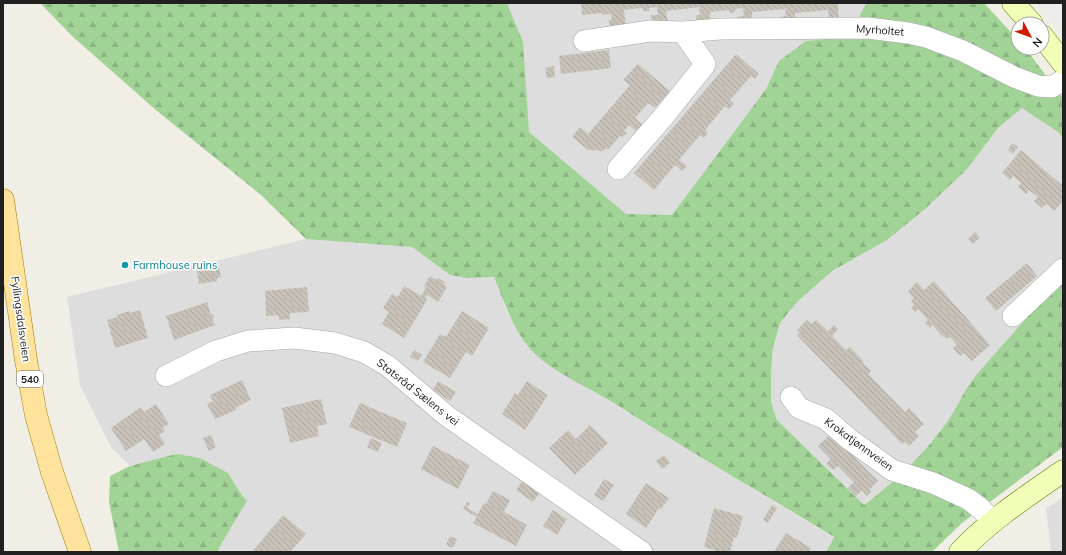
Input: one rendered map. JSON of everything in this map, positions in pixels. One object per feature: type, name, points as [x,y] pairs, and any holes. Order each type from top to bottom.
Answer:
[{"type":"main road","points":[[1013,3],[1025,16]]},
{"type":"main road","points":[[1050,47],[1063,64]]},
{"type":"main road","name":"Fyllingsdalsveien","points":[[3,200],[26,360],[36,415],[52,472],[80,552]]},
{"type":"main road","points":[[960,552],[993,521],[1063,471]]},
{"type":"street","name":"Myrholtet","points":[[584,41],[650,31],[683,32],[720,29],[868,28],[908,32],[926,37],[963,50],[1014,77],[1038,86],[1052,87],[1063,80]]},
{"type":"street","points":[[618,168],[664,116],[705,64],[683,32]]},
{"type":"street","points":[[1013,316],[1063,269]]},
{"type":"street","name":"Statsråd Sælens vei","points":[[166,376],[216,351],[248,342],[294,338],[335,343],[364,352],[388,366],[447,416],[642,552]]},
{"type":"street","name":"Krokatjønnveien","points":[[791,397],[799,408],[826,419],[849,439],[892,470],[933,483],[968,499],[993,521]]},
{"type":"shaded area","points":[[507,3],[867,3],[849,37],[779,61],[766,89],[672,215],[626,215],[528,132],[523,42]]},
{"type":"shaded area","points":[[1036,3],[1063,3],[1063,30],[1050,16]]},
{"type":"shaded area","points":[[1022,107],[1058,132],[1063,138],[1063,274],[1049,293],[973,380],[949,420],[925,451],[890,485],[863,505],[777,420],[771,402],[771,374],[773,347],[780,323],[797,302],[832,271],[887,240],[968,168],[998,128]]},
{"type":"shaded area","points":[[306,239],[412,247],[450,275],[467,278],[494,277],[508,314],[534,353],[550,366],[834,538],[826,552],[218,552],[220,546],[247,501],[228,473],[176,454],[130,466],[111,447],[80,385],[67,297]]},
{"type":"shaded area","points":[[1063,498],[1063,552],[1051,552],[1046,508]]},
{"type":"green space","points":[[40,3],[507,3],[523,42],[529,132],[626,214],[672,215],[766,89],[779,61],[806,41],[849,37],[867,3],[984,3],[1010,31],[1010,56],[1031,56],[1063,98],[1063,138],[1058,132],[1022,108],[998,128],[968,168],[925,209],[887,240],[832,271],[797,302],[780,323],[773,347],[771,402],[777,420],[864,505],[910,466],[931,443],[949,419],[974,378],[1042,301],[1063,274],[1063,447],[962,523],[932,552],[826,552],[834,537],[695,454],[612,402],[562,374],[543,361],[521,337],[506,308],[494,277],[467,278],[450,275],[412,247],[306,239],[260,194],[157,111],[72,36]]},
{"type":"green space","points":[[176,454],[200,458],[228,473],[247,501],[220,546],[218,552],[119,552],[109,502],[110,476],[130,466]]},
{"type":"building","points":[[581,3],[838,3],[839,25],[822,18],[829,17],[828,10],[795,13],[796,24],[781,26],[780,17],[786,16],[785,9],[752,12],[753,23],[738,25],[737,17],[744,16],[743,8],[735,9],[735,12],[730,13],[729,10],[710,12],[711,23],[697,25],[696,15],[700,15],[699,7],[666,11],[668,22],[652,24],[651,15],[658,15],[657,7],[649,8],[650,11],[643,11],[642,8],[624,10],[626,27],[610,29],[609,20],[612,20],[611,14],[602,15],[602,13],[582,15]]},
{"type":"building","points":[[609,50],[611,68],[561,74],[559,56]]},
{"type":"building","points":[[736,54],[759,74],[755,79],[751,76],[730,100],[734,104],[729,109],[725,106],[705,130],[708,133],[704,138],[700,135],[679,160],[687,166],[682,171],[675,165],[654,190],[634,173]]},
{"type":"building","points":[[638,64],[670,91],[655,108],[648,103],[635,118],[642,124],[636,131],[629,125],[624,131],[627,133],[622,137],[620,136],[608,150],[605,148],[604,151],[588,150],[572,137],[580,127],[588,134],[630,85],[623,80]]},
{"type":"building","points":[[554,66],[555,77],[547,78],[545,68]]},
{"type":"building","points":[[1012,143],[1018,147],[1013,154],[1008,150]]},
{"type":"building","points":[[1021,150],[1063,186],[1063,201],[1054,211],[1046,204],[1042,208],[1034,201],[1038,197],[1029,190],[1026,194],[1018,187],[1021,183],[1013,176],[1010,180],[1002,173]]},
{"type":"building","points":[[975,232],[980,237],[973,244],[968,239]]},
{"type":"building","points":[[1027,263],[1037,276],[996,311],[985,298]]},
{"type":"building","points":[[215,267],[219,268],[221,277],[217,278],[217,281],[199,284],[197,271]]},
{"type":"building","points":[[430,276],[445,282],[443,284],[447,287],[438,302],[427,295],[425,298],[427,300],[404,338],[382,324],[389,312],[383,308],[392,294],[398,297],[404,286],[421,296],[426,287],[424,286]]},
{"type":"building","points":[[934,281],[990,345],[972,361],[964,353],[960,356],[953,348],[957,345],[950,337],[947,339],[944,336],[943,337],[932,325],[930,328],[925,323],[928,320],[918,309],[915,312],[911,308],[914,305],[911,301],[914,298],[908,291],[917,282],[924,290]]},
{"type":"building","points":[[307,287],[309,312],[290,313],[290,319],[279,320],[278,315],[266,316],[265,291]]},
{"type":"building","points":[[207,302],[211,315],[213,314],[214,318],[212,319],[215,325],[174,340],[166,316]]},
{"type":"building","points":[[140,310],[148,338],[115,348],[107,320],[118,317],[117,315],[129,311],[130,313]]},
{"type":"building","points":[[462,311],[489,328],[472,356],[466,352],[450,378],[423,362],[440,334],[446,337]]},
{"type":"building","points":[[807,320],[811,324],[816,320],[828,331],[834,325],[838,329],[832,336],[846,350],[850,347],[871,371],[868,374],[905,412],[909,408],[924,424],[915,432],[919,436],[909,446],[905,442],[902,444],[797,335],[800,332],[797,330]]},
{"type":"building","points":[[414,350],[422,355],[418,361],[410,357]]},
{"type":"building","points":[[242,380],[251,400],[235,408],[236,410],[215,419],[207,404],[213,401],[210,395]]},
{"type":"building","points":[[438,381],[456,392],[450,401],[433,390]]},
{"type":"building","points":[[527,381],[548,395],[525,430],[502,414],[515,393],[518,395]]},
{"type":"building","points":[[321,399],[327,424],[317,426],[319,436],[290,443],[282,408]]},
{"type":"building","points":[[360,403],[407,423],[397,447],[349,427]]},
{"type":"building","points":[[156,404],[169,424],[163,427],[165,431],[159,435],[165,444],[153,452],[144,439],[126,451],[111,428],[141,407],[144,412]]},
{"type":"building","points":[[590,425],[608,443],[575,475],[549,448],[568,430],[576,439]]},
{"type":"building","points":[[831,434],[878,481],[869,490],[871,492],[867,496],[862,490],[856,496],[848,488],[854,482],[838,466],[833,470],[826,464],[831,459],[818,446]]},
{"type":"building","points":[[211,435],[216,447],[209,451],[203,438]]},
{"type":"building","points":[[371,438],[382,443],[378,452],[367,447]]},
{"type":"building","points":[[433,446],[470,465],[458,489],[421,469]]},
{"type":"building","points":[[664,455],[670,463],[662,469],[656,461]]},
{"type":"building","points":[[524,479],[541,491],[533,502],[516,490]]},
{"type":"building","points":[[604,479],[614,485],[603,501],[594,495]]},
{"type":"building","points":[[646,483],[669,498],[661,509],[659,508],[646,528],[626,514]]},
{"type":"building","points":[[493,491],[510,500],[504,512],[527,525],[516,546],[473,523],[477,517],[463,509],[467,502],[470,503],[467,508],[478,514],[484,503],[486,504]]},
{"type":"building","points":[[772,505],[777,508],[768,523],[763,520]]},
{"type":"building","points":[[714,508],[743,516],[737,538],[734,537],[730,552],[715,552],[715,550],[704,547]]},
{"type":"building","points":[[553,510],[567,519],[557,535],[543,526]]},
{"type":"building","points":[[283,515],[306,534],[290,552],[252,552]]},
{"type":"building","points":[[786,533],[811,548],[809,552],[774,552]]},
{"type":"building","points":[[450,536],[457,539],[453,548],[446,545]]},
{"type":"place","name":"Farmhouse ruins","points":[[125,265]]}]
